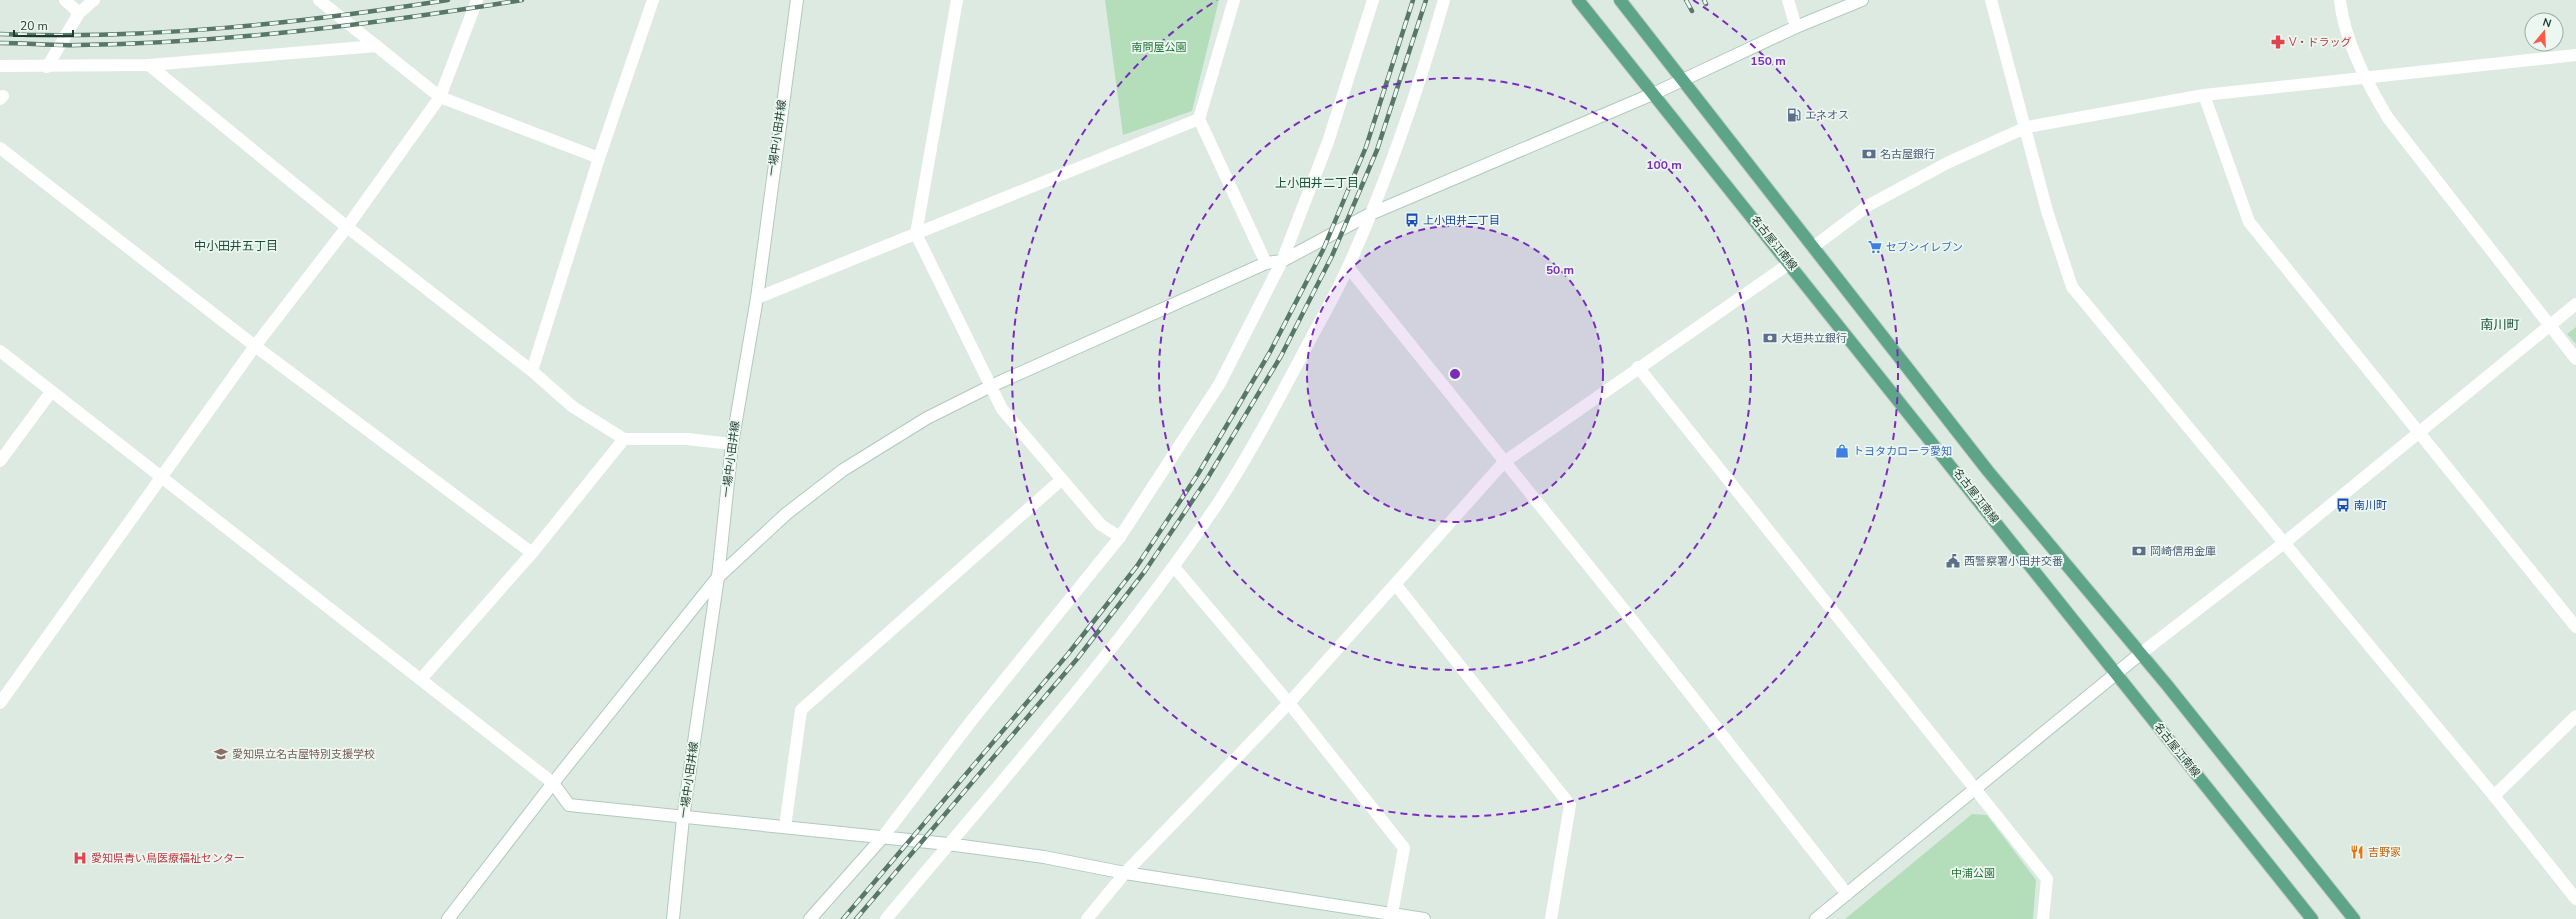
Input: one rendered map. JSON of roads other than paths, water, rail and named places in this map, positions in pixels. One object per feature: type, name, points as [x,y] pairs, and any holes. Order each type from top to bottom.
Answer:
[{"type":"main road","name":"名古屋江南線","points":[[1578,0],[1790,263],[2312,919]]},
{"type":"main road","points":[[1620,0],[1988,471],[2140,654],[2354,919]]},
{"type":"street","points":[[65,0],[79,13]]},
{"type":"street","points":[[47,66],[79,13],[94,0]]},
{"type":"street","points":[[319,0],[440,96],[599,158]]},
{"type":"street","points":[[0,703],[255,346],[347,227],[440,96],[477,0]]},
{"type":"street","points":[[532,371],[599,158],[653,0]]},
{"type":"street","name":"一場中小田井線","points":[[673,919],[683,818],[718,577],[732,444],[757,298],[797,0]]},
{"type":"street","points":[[957,0],[916,234],[1002,408],[1061,480],[1101,525],[1120,537]]},
{"type":"street","points":[[1234,0],[1199,119],[1266,263]]},
{"type":"street","points":[[810,919],[882,838],[972,720],[1120,537],[1220,383],[1282,261],[1328,142],[1373,0]]},
{"type":"street","points":[[886,919],[1097,667],[1174,567],[1218,502],[1281,395],[1348,267],[1368,215],[1388,171],[1417,89],[1444,0]]},
{"type":"street","points":[[1788,0],[1796,27]]},
{"type":"street","points":[[448,919],[553,783],[718,577],[786,514],[843,470],[927,418],[991,386],[1266,263],[1282,261],[1368,215],[1654,93],[1796,27],[1862,0]]},
{"type":"street","points":[[1991,0],[2026,127],[2047,211],[2072,287],[2494,796],[2576,899]]},
{"type":"street","points":[[2340,0],[2342,12],[2365,79],[2388,118],[2576,359]]},
{"type":"street","points":[[0,66],[149,65],[377,46]]},
{"type":"street","points":[[1813,247],[1870,205],[1949,162],[2026,127],[2204,95],[2365,79],[2576,55]]},
{"type":"street","points":[[149,65],[347,227],[532,371],[573,407],[624,439],[687,439],[732,444]]},
{"type":"street","points":[[2204,95],[2249,222],[2576,627]]},
{"type":"street","points":[[757,298],[1199,119]]},
{"type":"street","points":[[0,148],[255,346],[532,553]]},
{"type":"street","points":[[1087,919],[1125,873],[1289,703],[1396,585],[1504,462],[1638,367],[1790,263]]},
{"type":"street","points":[[1348,267],[1625,611],[1847,894]]},
{"type":"street","points":[[1816,919],[2115,673],[2284,543],[2551,327],[2576,304]]},
{"type":"street","points":[[0,351],[553,783],[569,806],[948,844],[1044,856],[1125,873],[1391,916],[1424,919]]},
{"type":"street","points":[[1638,367],[1976,788],[2047,879],[2043,919]]},
{"type":"street","points":[[0,461],[51,392]]},
{"type":"street","points":[[421,679],[532,553],[624,439]]},
{"type":"street","points":[[784,827],[801,710],[1061,480]]},
{"type":"street","points":[[1174,567],[1289,703],[1404,848],[1391,916]]},
{"type":"street","points":[[1396,585],[1570,805],[1551,919]]},
{"type":"street","points":[[2494,796],[2576,716]]},
{"type":"railway","points":[[0,34],[112,34],[225,28],[337,16],[448,0]]},
{"type":"railway","points":[[0,43],[69,45],[134,43],[245,36],[301,31],[412,17],[522,0]]},
{"type":"railway","points":[[843,919],[1068,654],[1137,566],[1198,474],[1270,352],[1323,250],[1366,147],[1413,0]]},
{"type":"railway","points":[[856,919],[1077,659],[1145,571],[1207,479],[1281,356],[1332,256],[1377,150],[1426,0]]},
{"type":"railway","points":[[1686,0],[1692,11]]},
{"type":"railway","points":[[1704,0],[1706,4]]},
{"type":"place","name":"V・ドラッグ","points":[[2278,42]]},
{"type":"place","name":"エネオス","points":[[1794,115]]},
{"type":"place","name":"名古屋銀行","points":[[1869,154]]},
{"type":"place","name":"上小田井二丁目","points":[[1412,220]]},
{"type":"place","name":"セブンイレブン","points":[[1875,247]]},
{"type":"place","name":"大垣共立銀行","points":[[1770,338]]},
{"type":"place","name":"トヨタカローラ愛知","points":[[1842,451]]},
{"type":"place","name":"南川町","points":[[2343,505]]},
{"type":"place","name":"岡崎信用金庫","points":[[2139,551]]},
{"type":"place","name":"西警察署小田井交番","points":[[1953,561]]},
{"type":"place","name":"愛知県立名古屋特別支援学校","points":[[221,754]]},
{"type":"place","name":"吉野家","points":[[2357,852]]},
{"type":"place","name":"愛知県青い鳥医療福祉センター","points":[[80,858]]},
{"type":"district","name":"上小田井二丁目","points":[[1317,183]]},
{"type":"district","name":"中小田井五丁目","points":[[236,246]]},
{"type":"district","name":"南川町","points":[[2500,325]]},
{"type":"park label","name":"南問屋公園","points":[[1159,47]]},
{"type":"park label","name":"中浦公園","points":[[1973,873]]}]
